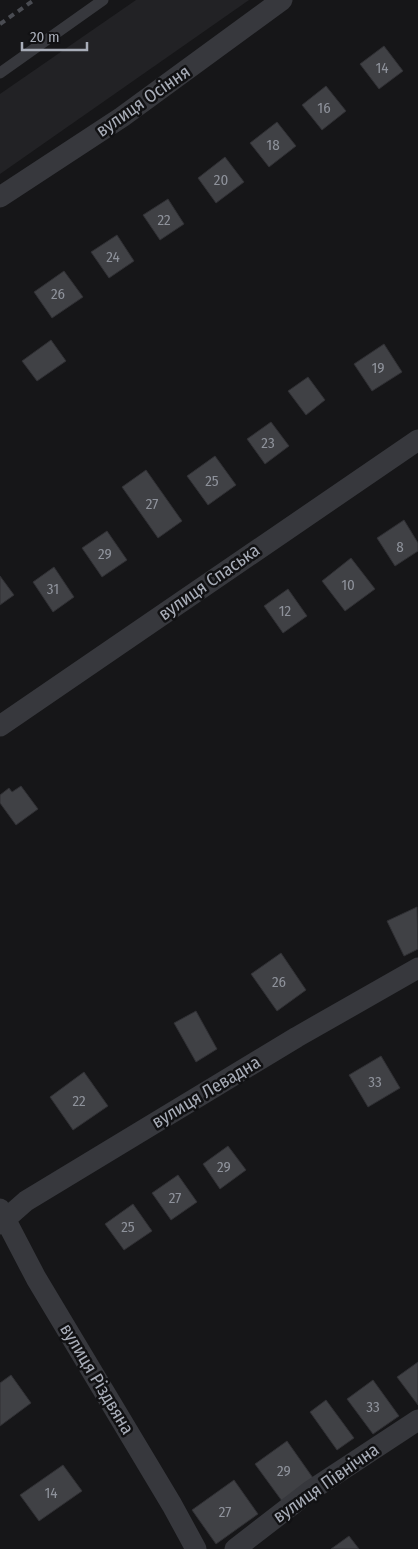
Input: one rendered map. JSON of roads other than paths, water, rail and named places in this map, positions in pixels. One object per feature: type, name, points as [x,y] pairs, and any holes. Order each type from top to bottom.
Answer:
[{"type":"street","name":"вулиця Осіння","points":[[0,197],[122,117],[282,0]]},
{"type":"street","name":"вулиця Спаська","points":[[0,726],[418,440]]},
{"type":"street","name":"вулиця Левадна","points":[[2,1217],[297,1037],[418,968]]},
{"type":"street","name":"вулиця Різдвяна","points":[[2,1217],[196,1549]]},
{"type":"street","name":"вулиця Північна","points":[[235,1549],[310,1491],[418,1420]]},
{"type":"lane","points":[[0,73],[103,0]]},
{"type":"railway","points":[[0,24],[34,0]]}]
